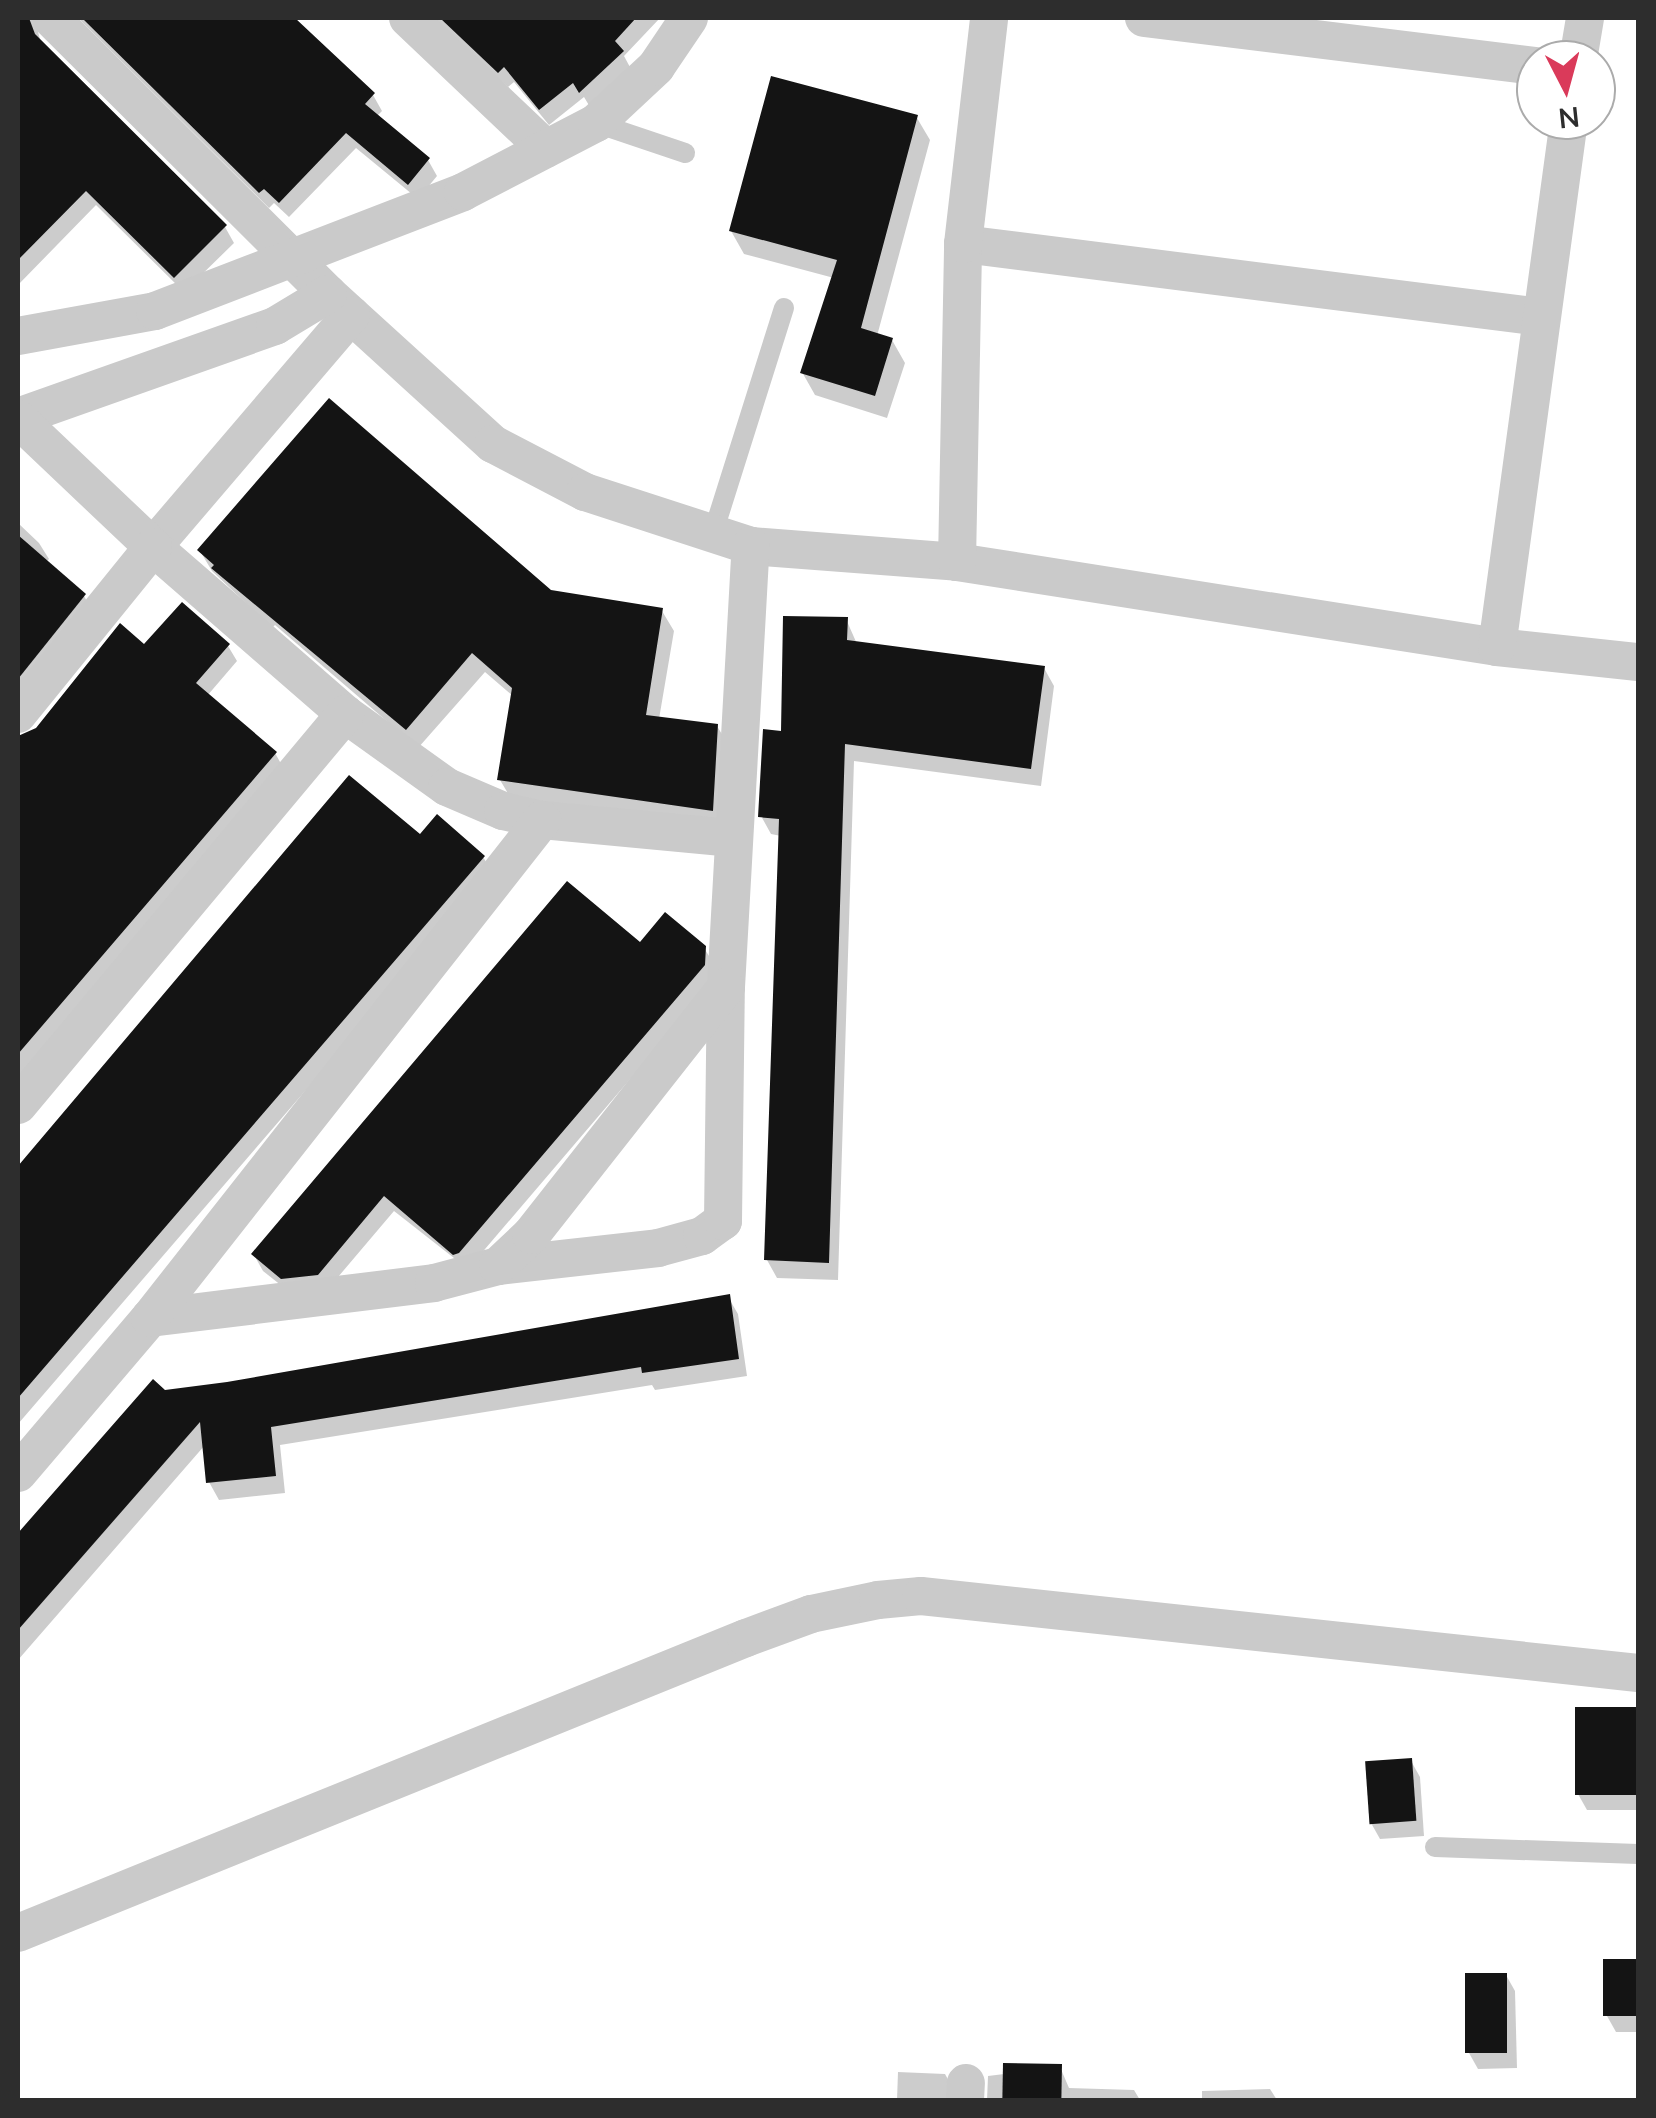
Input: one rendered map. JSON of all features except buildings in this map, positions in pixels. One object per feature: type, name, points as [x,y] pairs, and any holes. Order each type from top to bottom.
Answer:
[{"type":"street","points":[[51,18],[339,305],[494,444],[584,492],[751,546],[957,562],[1497,646],[1638,662]]},
{"type":"street","points":[[408,18],[546,149]]},
{"type":"street","points":[[18,336],[155,311],[462,192],[596,123],[656,67],[689,18]]},
{"type":"street","points":[[957,562],[963,244],[988,18]]},
{"type":"street","points":[[1144,18],[1516,64]]},
{"type":"street","points":[[1497,646],[1567,140]]},
{"type":"street","points":[[963,244],[1540,317]]},
{"type":"street","points":[[339,305],[18,418],[154,547],[344,714],[447,787],[503,811],[542,820],[733,838]]},
{"type":"street","points":[[18,714],[154,547],[339,305]]},
{"type":"street","points":[[150,1318],[434,1283],[498,1266],[658,1248],[702,1236],[722,1220],[726,987],[751,546]]},
{"type":"street","points":[[18,1105],[344,714]]},
{"type":"street","points":[[25,1448],[150,1318],[542,820]]},
{"type":"street","points":[[498,1266],[531,1235],[726,987]]},
{"type":"street","points":[[18,1934],[746,1638],[811,1614],[878,1600],[941,1598],[1638,1673]]},
{"type":"lane","points":[[596,123],[685,153]]},
{"type":"lane","points":[[713,533],[784,308]]},
{"type":"lane","points":[[1435,1847],[1638,1854]]}]
